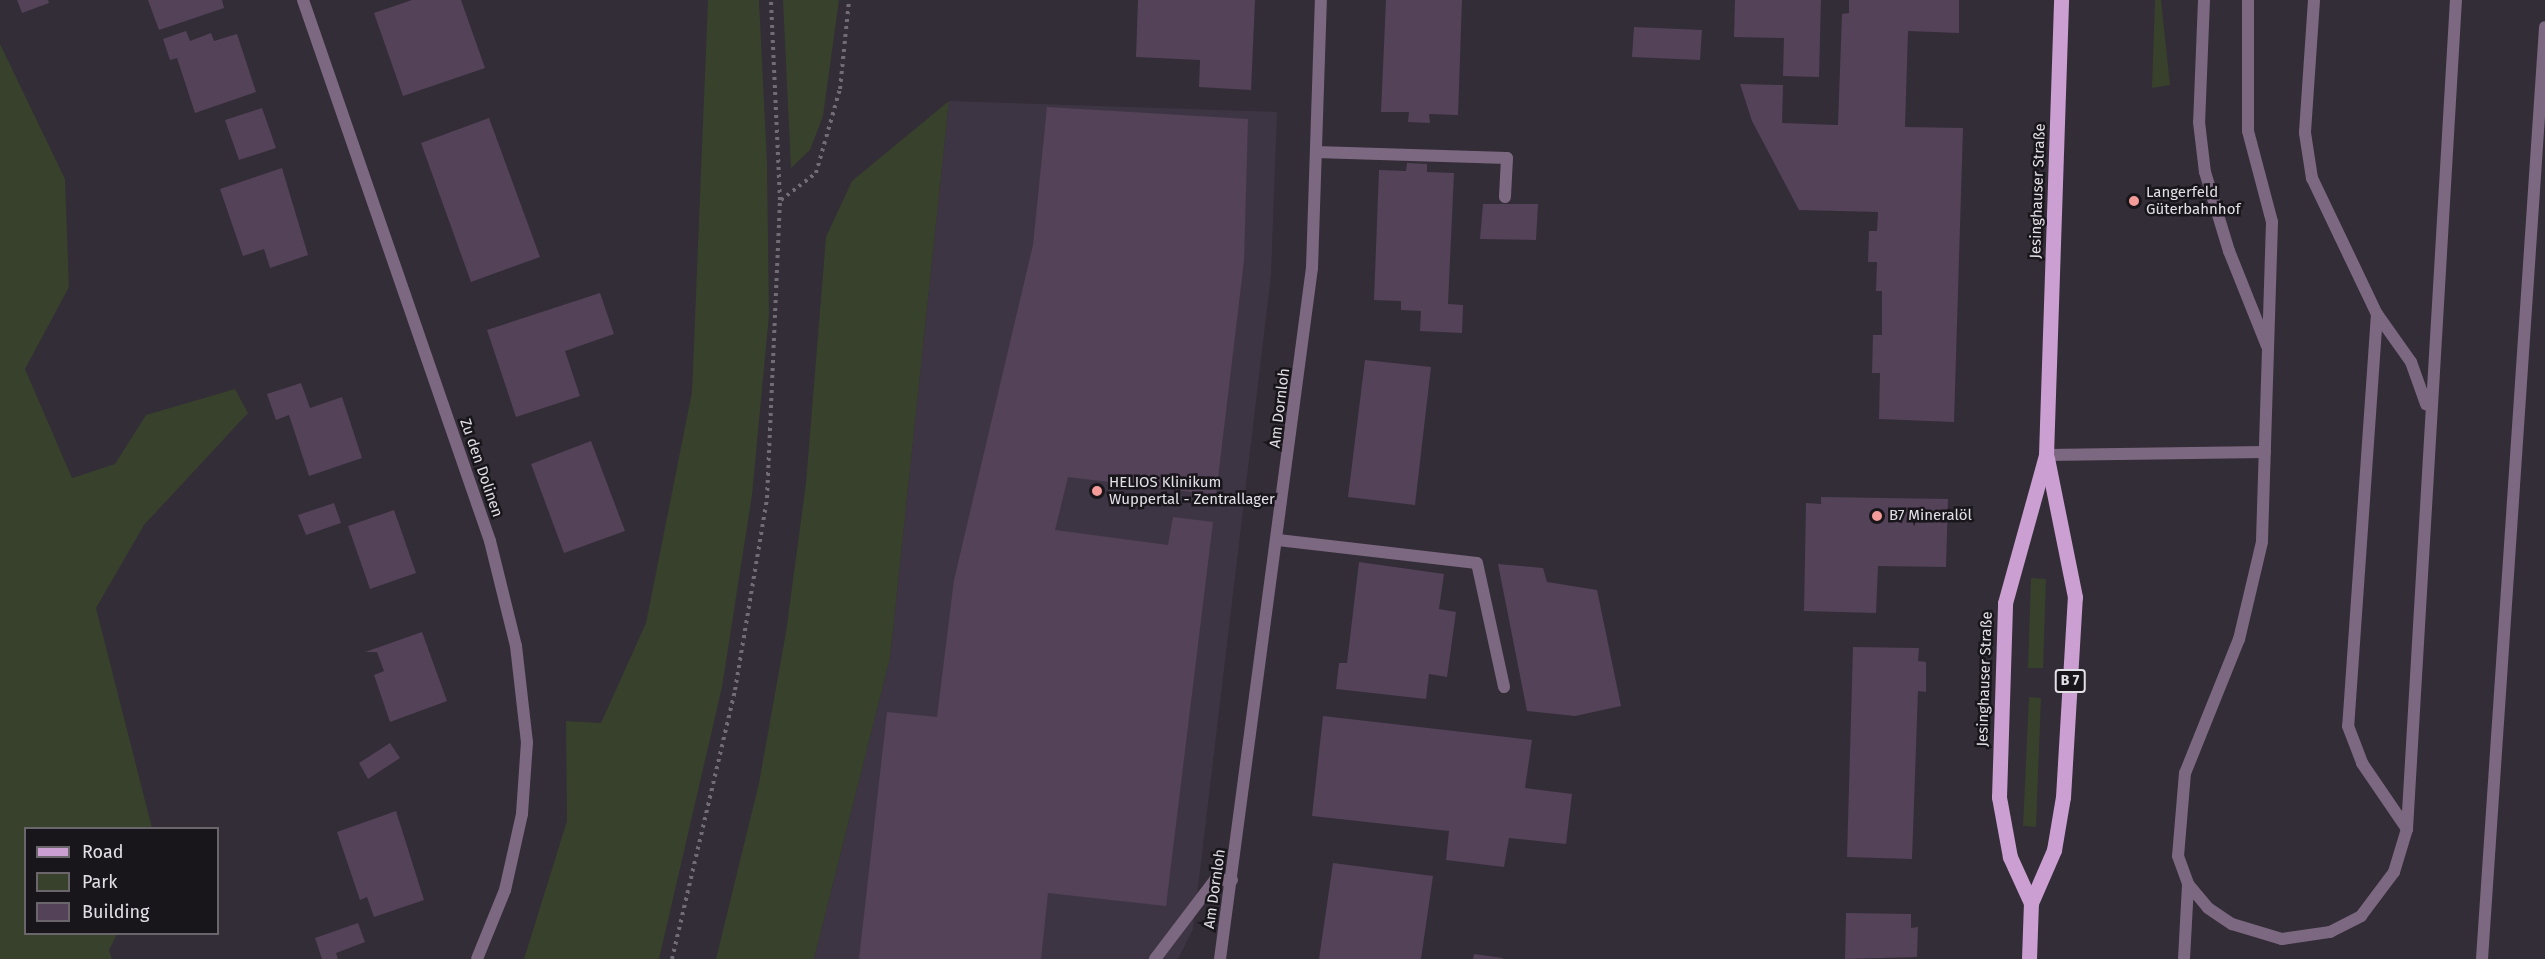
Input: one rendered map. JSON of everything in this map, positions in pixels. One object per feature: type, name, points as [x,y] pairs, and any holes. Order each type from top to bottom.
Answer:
[{"type":"main road","name":"Jesinghauser Straße","points":[[2029,959],[2031,903],[2054,850],[2063,797],[2075,597],[2046,455],[2061,0]]},
{"type":"main road","name":"Jesinghauser Straße","points":[[2031,903],[2010,857],[1999,797],[2005,603],[2046,455]]},
{"type":"street","name":"Zu den Dolinen","points":[[303,0],[490,541],[516,646],[527,742],[522,814],[505,890],[477,959]]},
{"type":"street","name":"Am Dornloh","points":[[1220,959],[1278,540],[1312,268],[1321,0]]},
{"type":"street","points":[[2204,0],[2199,122],[2203,161],[2229,251],[2269,350]]},
{"type":"street","points":[[2248,0],[2244,67],[2248,131],[2272,222],[2265,452],[2256,577],[2239,639],[2185,773],[2178,809],[2178,856],[2188,884],[2208,908],[2261,935],[2283,939],[2331,932],[2361,916],[2380,895],[2394,872],[2407,829],[2429,417],[2456,0]]},
{"type":"street","points":[[2314,0],[2308,161],[2320,198],[2377,314],[2411,362],[2429,417]]},
{"type":"street","points":[[2482,959],[2545,27]]},
{"type":"street","points":[[1316,152],[1507,158],[1505,197]]},
{"type":"street","points":[[2377,314],[2348,726],[2362,763],[2407,829]]},
{"type":"street","points":[[2046,455],[2265,452]]},
{"type":"street","points":[[1278,540],[1478,563],[1504,687]]},
{"type":"street","points":[[1155,959],[1215,880],[1232,880]]},
{"type":"street","points":[[2184,959],[2188,884]]},
{"type":"path","points":[[672,959],[735,690],[767,498],[780,200],[771,0]]},
{"type":"path","points":[[780,200],[816,173],[840,89],[849,0]]},
{"type":"shaded area","points":[[949,101],[1277,112],[1271,275],[1193,929],[1178,959],[814,959],[890,658]]},
{"type":"green space","points":[[708,0],[759,0],[767,163],[769,315],[752,495],[722,687],[659,959],[524,959],[567,821],[566,721],[601,723],[646,623],[692,392]]},
{"type":"green space","points":[[783,0],[839,0],[823,116],[810,150],[791,168]]},
{"type":"green space","points":[[2155,0],[2161,0],[2170,85],[2152,88]]},
{"type":"green space","points":[[0,44],[65,179],[69,287],[25,369],[72,478],[115,464],[146,415],[235,389],[248,413],[144,525],[96,608],[152,827],[24,827],[24,935],[116,935],[109,950],[112,959],[0,959]]},
{"type":"green space","points":[[949,101],[890,658],[814,959],[716,959],[759,783],[786,632],[806,483],[826,237],[852,181]]},
{"type":"green space","points":[[2031,578],[2046,579],[2043,668],[2028,668]]},
{"type":"green space","points":[[2029,697],[2041,698],[2036,827],[2023,826]]},
{"type":"building","points":[[17,0],[48,0],[49,3],[22,13]]},
{"type":"building","points":[[148,0],[222,0],[224,8],[159,30]]},
{"type":"building","points":[[412,0],[461,0],[485,68],[403,96],[374,13]]},
{"type":"building","points":[[1138,0],[1255,0],[1251,90],[1199,87],[1200,60],[1136,57]]},
{"type":"building","points":[[1386,0],[1462,0],[1458,115],[1429,114],[1430,123],[1408,122],[1409,112],[1381,112]]},
{"type":"building","points":[[1735,0],[1821,0],[1819,77],[1783,76],[1784,38],[1734,37]]},
{"type":"building","points":[[1849,0],[1959,0],[1959,33],[1908,31],[1905,127],[1963,128],[1954,422],[1879,419],[1880,373],[1872,373],[1873,335],[1882,335],[1882,291],[1876,291],[1877,262],[1868,262],[1869,231],[1877,231],[1878,212],[1799,210],[1752,121],[1740,84],[1783,85],[1782,123],[1838,125],[1842,14],[1849,13]]},
{"type":"building","points":[[1634,27],[1702,30],[1700,60],[1632,57]]},
{"type":"building","points":[[186,31],[190,41],[211,33],[214,41],[237,34],[256,92],[195,113],[177,58],[170,60],[163,39]]},
{"type":"building","points":[[1047,107],[1248,119],[1244,261],[1216,495],[1068,477],[1055,530],[1168,545],[1173,517],[1213,522],[1166,906],[1048,893],[1041,959],[859,959],[887,712],[937,717],[954,580],[1033,245]]},
{"type":"building","points":[[262,108],[276,148],[239,160],[225,120]]},
{"type":"building","points":[[489,118],[540,257],[471,282],[421,143]]},
{"type":"building","points":[[1407,163],[1427,164],[1427,172],[1454,173],[1448,304],[1463,305],[1462,333],[1420,331],[1421,311],[1401,310],[1401,301],[1374,300],[1379,170],[1406,171]]},
{"type":"building","points":[[282,168],[308,255],[270,268],[264,249],[243,256],[220,189]]},
{"type":"building","points":[[1483,204],[1538,204],[1536,240],[1480,239]]},
{"type":"building","points":[[600,293],[614,334],[565,351],[580,396],[516,417],[487,330]]},
{"type":"building","points":[[1365,360],[1431,367],[1415,505],[1348,497]]},
{"type":"building","points":[[301,383],[310,408],[342,397],[362,458],[309,476],[289,415],[276,420],[267,394]]},
{"type":"building","points":[[591,441],[625,531],[564,553],[531,464]]},
{"type":"building","points":[[1821,497],[1948,499],[1946,567],[1878,566],[1876,613],[1804,611],[1806,503],[1821,504]]},
{"type":"building","points":[[334,503],[341,523],[306,535],[298,515]]},
{"type":"building","points":[[394,510],[416,573],[370,589],[348,526]]},
{"type":"building","points":[[1359,562],[1444,574],[1439,609],[1456,612],[1447,677],[1429,674],[1426,699],[1336,689],[1339,663],[1347,663]]},
{"type":"building","points":[[1498,564],[1543,568],[1547,582],[1597,590],[1621,706],[1575,716],[1527,711]]},
{"type":"building","points":[[422,632],[447,701],[390,722],[374,675],[384,671],[377,652],[365,652]]},
{"type":"building","points":[[1853,647],[1919,648],[1918,661],[1926,662],[1926,692],[1918,691],[1912,859],[1847,857]]},
{"type":"building","points":[[1323,716],[1532,740],[1525,788],[1572,794],[1566,844],[1509,838],[1504,867],[1446,860],[1449,831],[1312,816]]},
{"type":"building","points":[[390,743],[400,758],[368,779],[359,763]]},
{"type":"building","points":[[396,811],[424,900],[374,917],[367,897],[360,900],[337,832]]},
{"type":"building","points":[[1333,863],[1433,876],[1421,959],[1319,959]]},
{"type":"building","points":[[1846,913],[1911,914],[1911,928],[1918,927],[1917,957],[1845,959]]},
{"type":"building","points":[[358,923],[365,942],[336,953],[338,959],[322,959],[315,938]]},
{"type":"building","points":[[1474,954],[1503,958],[1503,959],[1473,959]]},
{"type":"place","name":"Langerfeld Güterbahnhof","points":[[2134,201]]},
{"type":"place","name":"HELIOS Klinikum Wuppertal - Zentrallager","points":[[1097,491]]},
{"type":"place","name":"B7 Mineralöl","points":[[1877,516]]}]
